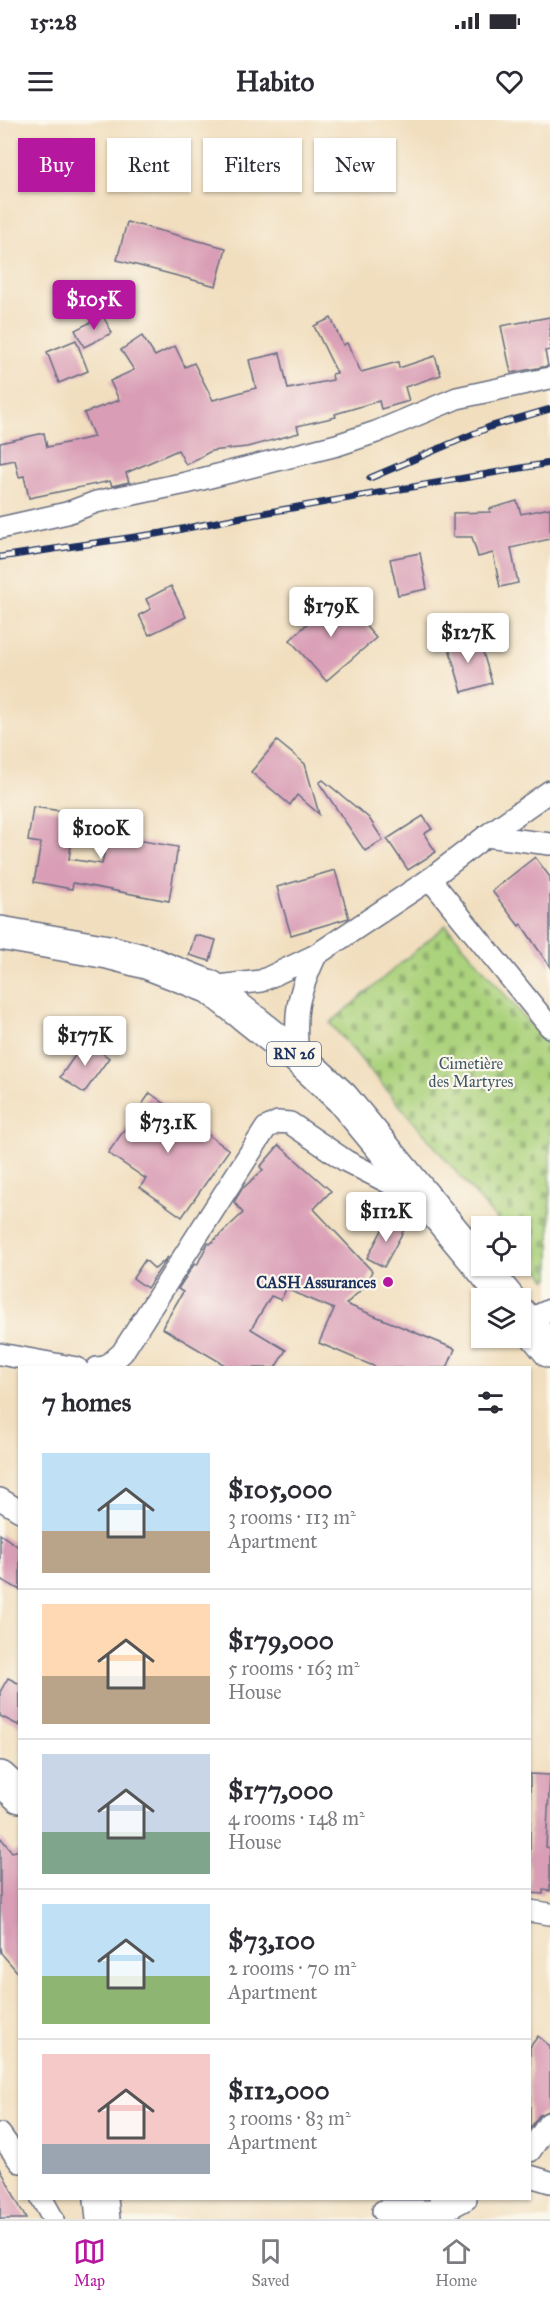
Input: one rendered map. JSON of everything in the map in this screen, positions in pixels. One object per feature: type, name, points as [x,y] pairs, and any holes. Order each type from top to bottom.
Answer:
[{"type":"main road","name":"RN 26","points":[[0,933],[108,952],[146,963],[210,987],[298,1057],[342,1098],[429,1203],[505,1288]]},
{"type":"main road","name":"RN 26","points":[[531,1319],[550,1351]]},
{"type":"main road","points":[[0,1778],[18,1794]]},
{"type":"main road","points":[[101,2200],[103,2219]]},
{"type":"street","points":[[0,528],[56,515],[96,502],[186,483],[338,445],[376,432],[457,398],[550,378]]},
{"type":"street","points":[[210,987],[261,981],[316,955],[430,879],[550,790]]},
{"type":"street","points":[[486,836],[550,844]]},
{"type":"street","points":[[430,879],[550,1027]]},
{"type":"street","points":[[298,1057],[295,1023],[300,988],[316,955]]},
{"type":"street","points":[[106,1366],[122,1353],[266,1128],[278,1122],[291,1123],[346,1161],[429,1203]]},
{"type":"street","points":[[0,1354],[66,1366]]},
{"type":"street","points":[[0,1499],[18,1510]]},
{"type":"street","points":[[531,1911],[550,1914]]},
{"type":"street","points":[[531,2150],[549,2123]]},
{"type":"street","points":[[0,2134],[18,2159]]},
{"type":"street","points":[[531,2176],[550,2181]]},
{"type":"street","points":[[43,2200],[53,2219]]},
{"type":"street","points":[[383,2210],[443,2210],[464,2200]]},
{"type":"green space","name":"Cimetière des Martyres","points":[[446,925],[550,1048],[550,1277],[547,1280],[531,1260],[531,1216],[494,1216],[330,1023]]},
{"type":"building","points":[[127,222],[226,248],[216,286],[117,260]]},
{"type":"building","points":[[103,316],[112,333],[84,347],[75,330]]},
{"type":"building","points":[[550,317],[550,350],[545,351],[548,366],[511,373],[501,326]]},
{"type":"building","points":[[331,318],[343,345],[347,343],[361,372],[398,362],[399,368],[435,356],[441,375],[405,387],[409,401],[381,409],[379,401],[335,414],[336,417],[297,426],[299,433],[247,447],[211,451],[186,465],[178,450],[126,473],[129,482],[112,486],[110,481],[29,498],[24,476],[19,477],[15,460],[0,463],[0,443],[44,433],[47,447],[94,437],[84,413],[119,400],[110,381],[134,370],[121,350],[142,336],[155,356],[175,346],[185,367],[194,363],[213,400],[256,388],[249,360],[280,353],[288,389],[333,380],[332,374],[337,373],[314,326]]},
{"type":"building","points":[[76,340],[88,371],[59,383],[47,352]]},
{"type":"building","points":[[517,501],[521,514],[550,508],[550,539],[511,548],[518,583],[500,587],[493,553],[478,557],[472,537],[453,537],[453,513],[490,512],[489,509]]},
{"type":"building","points":[[420,553],[427,589],[398,595],[390,559]]},
{"type":"building","points":[[171,586],[186,617],[149,635],[139,615],[151,609],[146,599]]},
{"type":"building","points":[[330,596],[351,619],[355,614],[376,638],[326,681],[290,640],[308,623],[304,618]]},
{"type":"building","points":[[445,623],[466,654],[482,649],[492,683],[462,692],[442,624]]},
{"type":"building","points":[[277,741],[305,764],[319,814],[297,795],[290,805],[251,772]]},
{"type":"building","points":[[323,780],[369,818],[383,840],[365,851],[319,783]]},
{"type":"building","points":[[33,807],[76,813],[69,859],[102,864],[108,835],[178,847],[169,901],[73,883],[72,889],[34,882],[41,843],[28,841]]},
{"type":"building","points":[[423,816],[432,829],[424,834],[436,852],[408,870],[387,839]]},
{"type":"building","points":[[535,857],[550,877],[550,967],[521,924],[519,926],[492,891]]},
{"type":"building","points":[[335,870],[349,918],[291,935],[277,887]]},
{"type":"building","points":[[195,935],[216,940],[210,961],[189,955]]},
{"type":"building","points":[[85,1041],[109,1058],[84,1093],[60,1077]]},
{"type":"building","points":[[150,1093],[229,1150],[182,1217],[140,1187],[146,1179],[108,1153]]},
{"type":"building","points":[[279,1145],[331,1191],[314,1209],[372,1271],[365,1286],[346,1304],[455,1349],[448,1366],[373,1366],[319,1343],[334,1309],[286,1289],[281,1300],[271,1296],[251,1329],[286,1350],[276,1366],[227,1366],[162,1328],[183,1292],[178,1289],[195,1263],[197,1265],[208,1243],[210,1244],[243,1213],[234,1202],[242,1189],[263,1170],[260,1167]]},
{"type":"building","points":[[388,1219],[405,1228],[384,1267],[367,1258]]},
{"type":"building","points":[[168,1257],[147,1288],[133,1278],[145,1260],[155,1269]]},
{"type":"building","points":[[0,1534],[18,1547],[18,1589],[0,1579]]},
{"type":"building","points":[[8,1678],[18,1683],[18,1725],[0,1716],[0,1692]]},
{"type":"building","points":[[531,1774],[550,1775],[546,1847],[550,1848],[550,1891],[543,1890],[543,1894],[531,1893]]},
{"type":"building","points":[[0,1837],[12,1852],[18,1850],[18,1973],[1,1953]]},
{"type":"building","points":[[538,2036],[550,2046],[550,2110],[539,2115],[531,2127],[531,2046]]},
{"type":"building","points":[[0,2168],[26,2219],[0,2219]]},
{"type":"railway","points":[[370,478],[492,426],[550,409]]},
{"type":"railway","points":[[0,557],[162,533],[550,463]]},
{"type":"place","name":"CASH Assurances","points":[[388,1282]]}]
